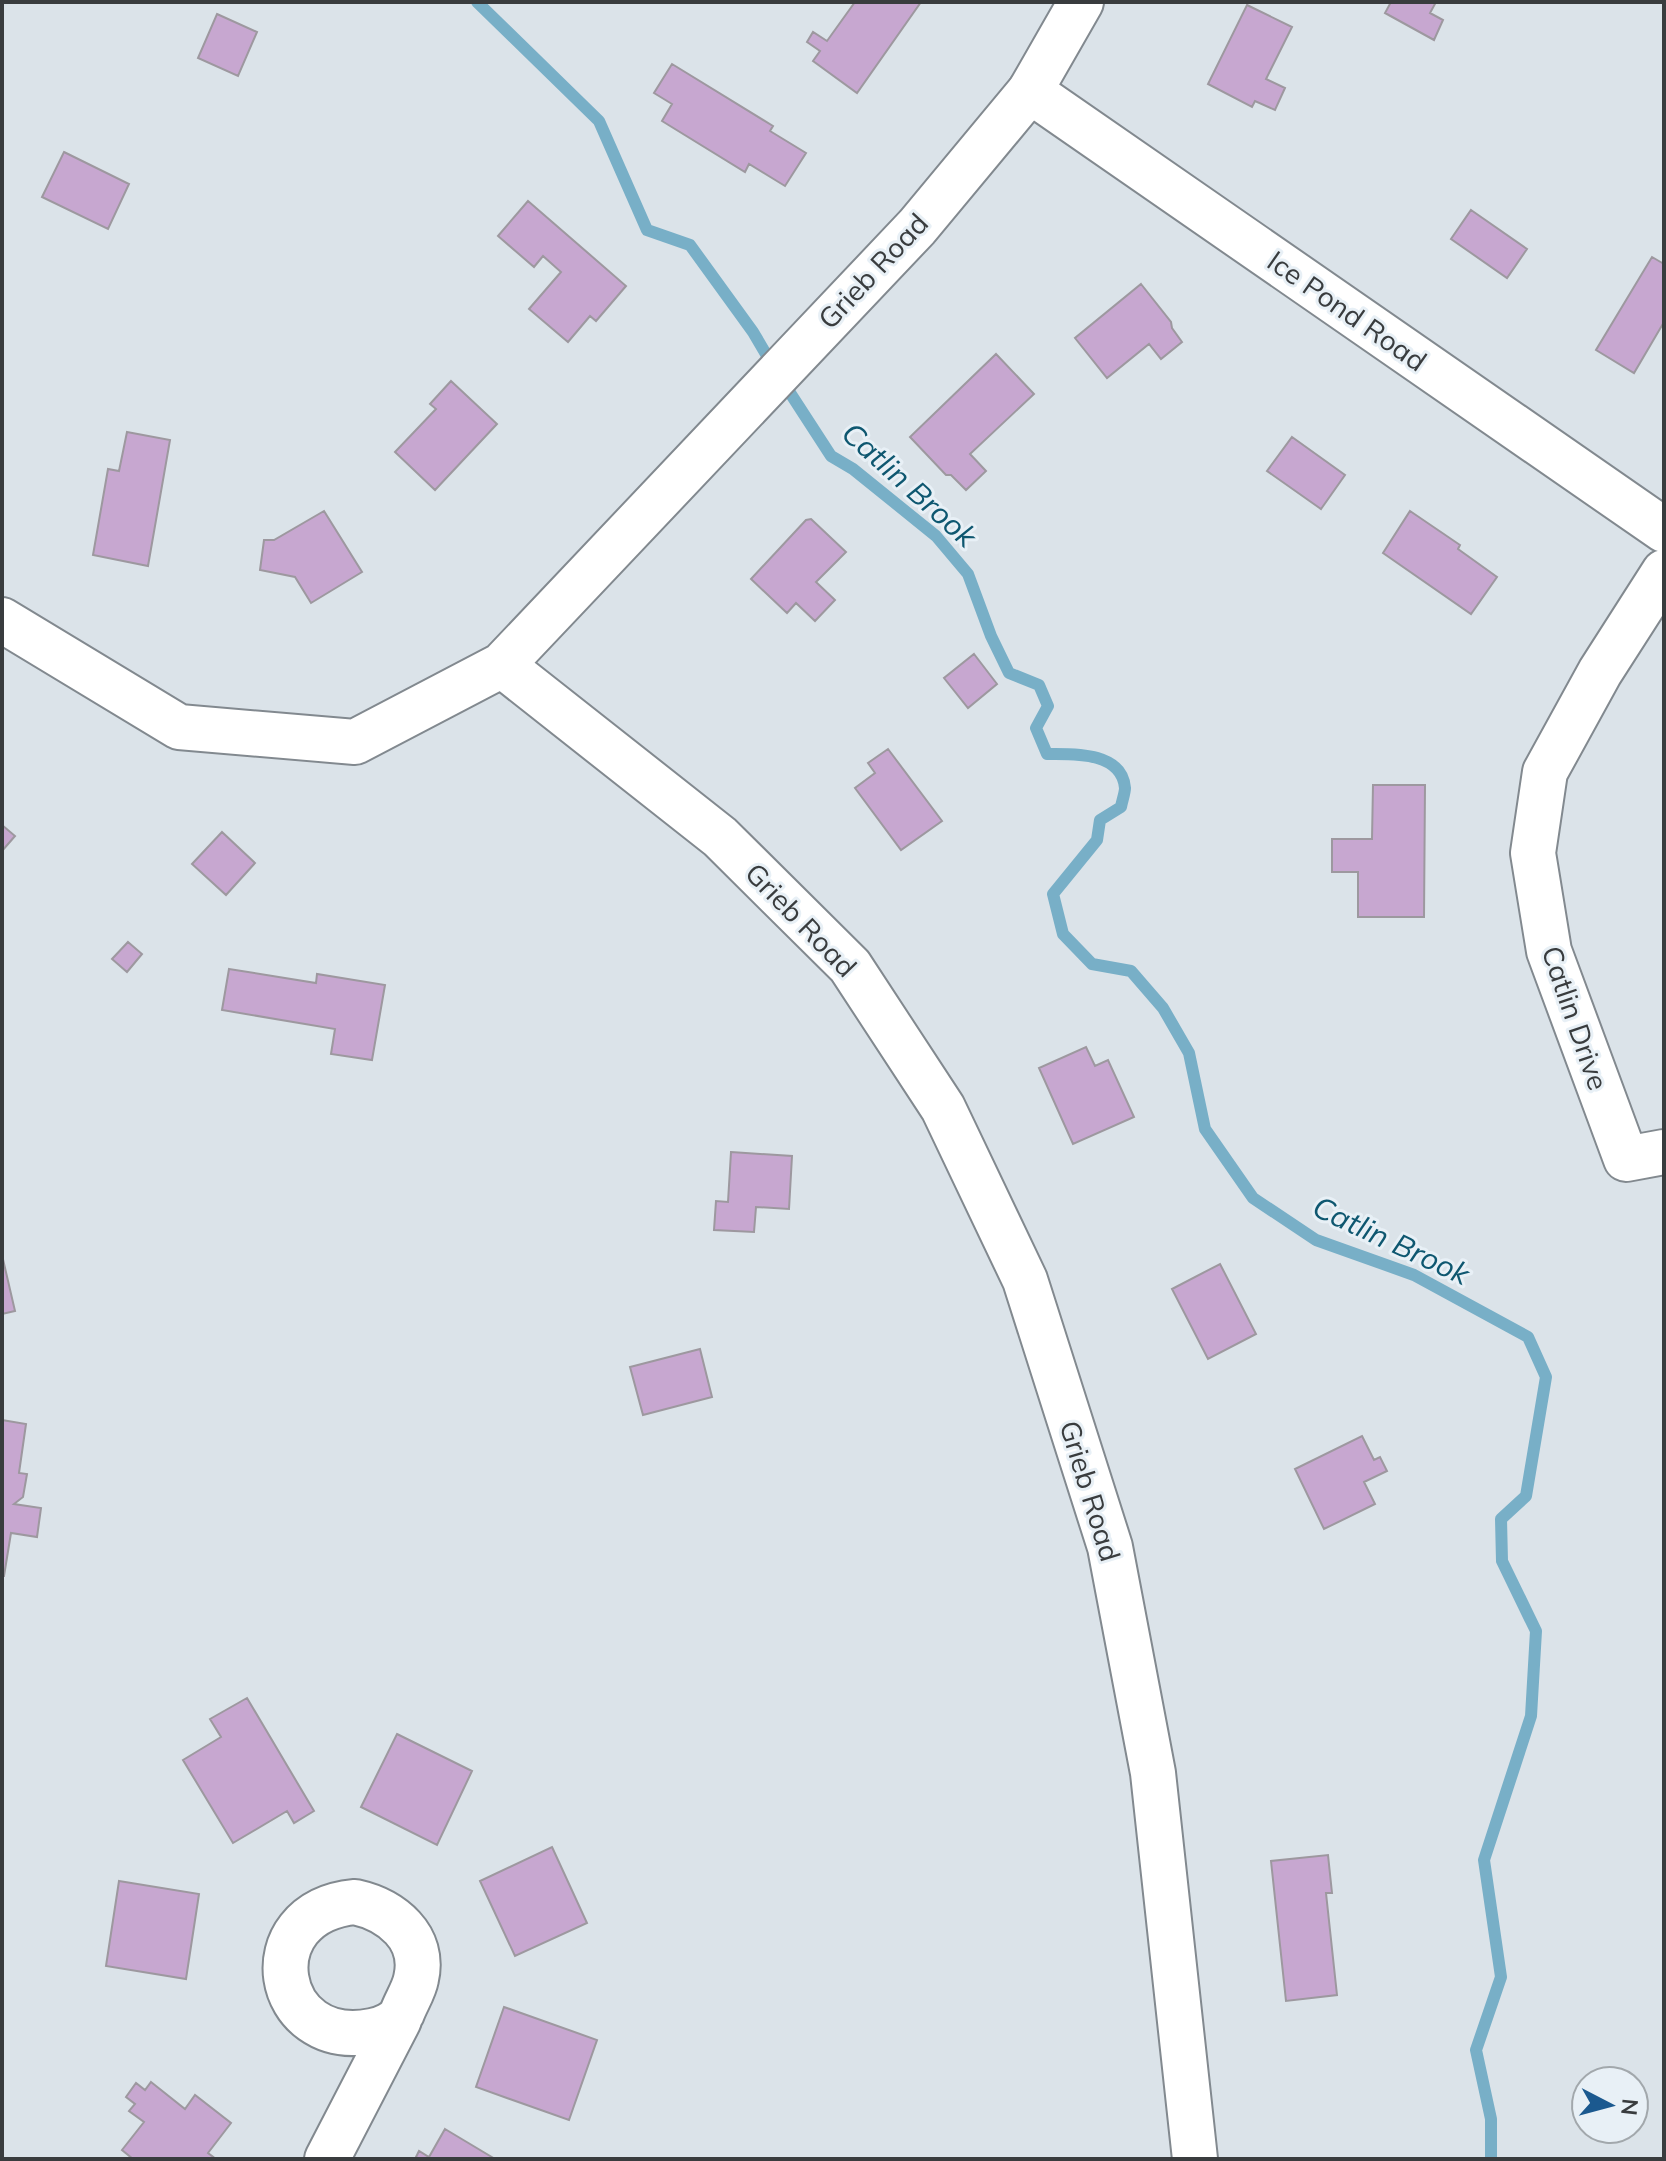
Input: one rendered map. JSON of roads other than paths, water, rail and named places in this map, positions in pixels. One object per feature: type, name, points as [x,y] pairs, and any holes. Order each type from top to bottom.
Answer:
[{"type":"street","name":"Grieb Road","points":[[1081,2],[1030,91],[917,227],[502,665],[720,837],[850,966],[943,1108],[1025,1280],[1113,1562],[1153,1773],[1195,2159]]},
{"type":"street","name":"Ice Pond Road","points":[[1030,91],[1664,530]]},
{"type":"street","name":"Catlin Drive","points":[[1645,1155],[1549,951],[1533,853],[1545,772],[1600,672],[1664,572]]},
{"type":"street","points":[[2,620],[179,727],[355,742],[502,665]]},
{"type":"street","points":[[327,2159],[399,2020]]},
{"type":"waterway","name":"Catlin Brook","points":[[477,2],[599,121],[647,230],[690,245],[753,332],[773,366]]},
{"type":"waterway","name":"Catlin Brook","points":[[783,382],[831,456],[853,469],[936,536],[968,574],[991,636],[1009,673],[1039,685],[1048,706],[1036,728],[1047,754],[1094,757],[1115,767],[1122,776],[1125,788],[1121,807],[1100,820],[1097,840],[1053,894],[1063,934],[1092,964],[1131,971],[1163,1008],[1189,1053],[1205,1129],[1253,1198],[1316,1240],[1414,1275],[1528,1337],[1546,1377],[1526,1496],[1501,1519],[1502,1561],[1536,1631],[1531,1716],[1484,1860],[1501,1977],[1476,2050],[1491,2119],[1491,2159]]}]
